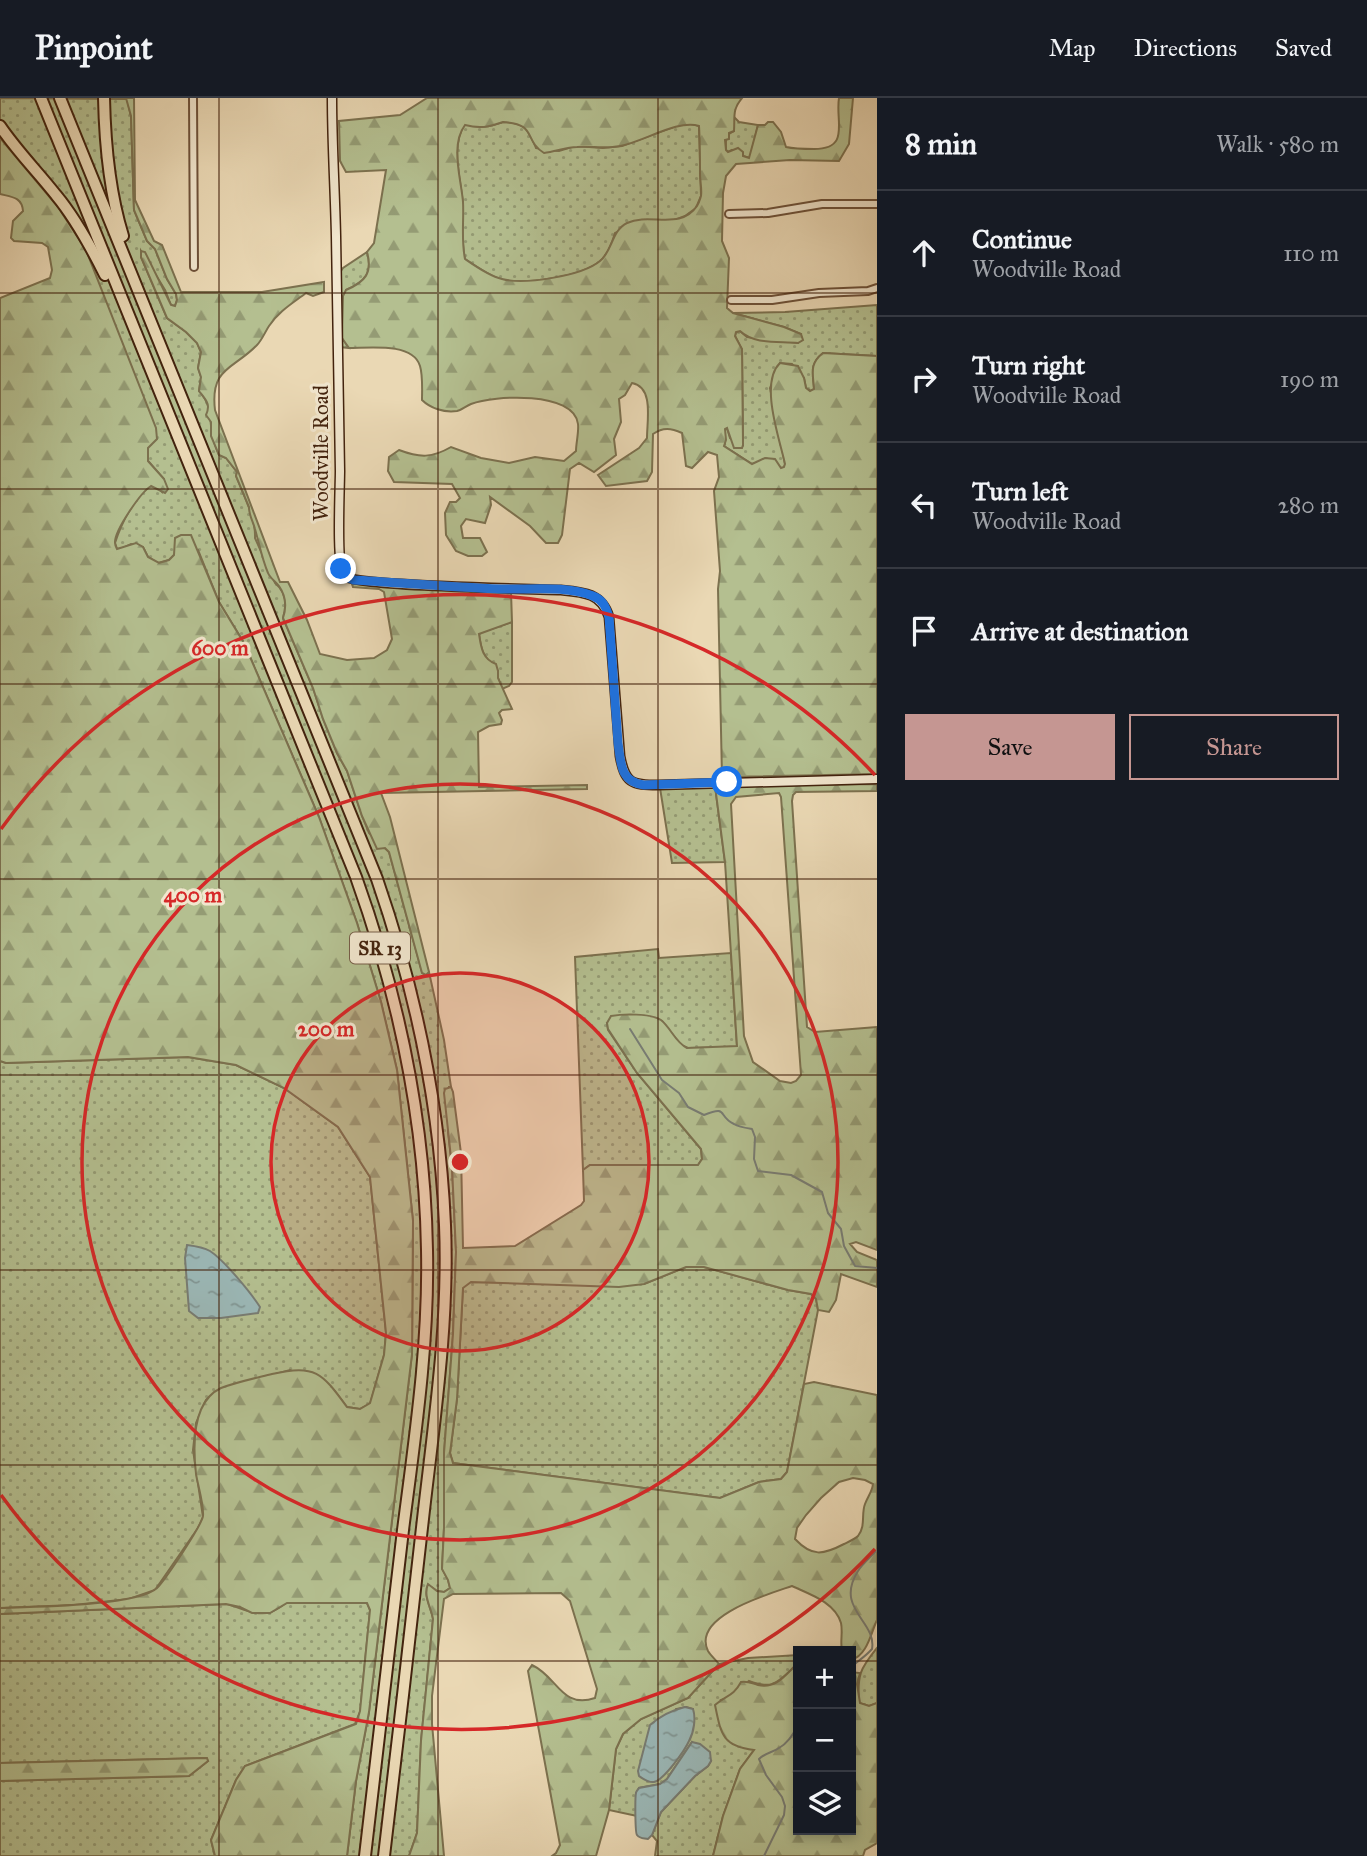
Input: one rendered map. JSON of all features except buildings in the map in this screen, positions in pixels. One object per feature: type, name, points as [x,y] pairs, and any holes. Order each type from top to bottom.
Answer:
[{"type":"highway","name":"SR 13","points":[[41,98],[360,888],[377,937],[400,1022],[415,1101],[426,1217],[425,1334],[365,1856]]},
{"type":"highway","name":"SR 13","points":[[61,98],[377,879],[412,993],[433,1099],[444,1211],[443,1336],[384,1856]]},
{"type":"highway","points":[[104,98],[112,189],[122,231],[148,312]]},
{"type":"highway","points":[[0,126],[14,147],[56,194],[74,219],[107,278],[145,367],[162,397]]},
{"type":"street","points":[[192,98],[194,267]]},
{"type":"street","name":"Woodville Road","points":[[332,98],[337,284],[339,556],[342,573],[348,579],[354,580],[561,590],[598,598],[609,617],[621,764],[625,776],[634,784],[877,779]]},
{"type":"street","points":[[729,214],[768,213],[822,204],[877,204]]},
{"type":"street","points":[[731,300],[772,300],[877,288]]},
{"type":"green space","points":[[0,98],[127,99],[131,116],[134,210],[147,241],[155,249],[176,294],[175,306],[171,305],[141,251],[141,257],[167,318],[197,343],[201,352],[198,368],[201,377],[199,391],[208,406],[216,447],[219,455],[226,458],[237,472],[236,476],[251,514],[255,538],[283,595],[283,618],[337,753],[347,771],[369,833],[389,852],[422,972],[429,972],[451,1087],[448,1132],[456,1252],[444,1453],[442,1568],[450,1588],[444,1592],[428,1585],[427,1589],[433,1619],[421,1741],[417,1833],[409,1856],[347,1856],[356,1781],[369,1712],[412,1354],[413,1221],[397,1070],[381,1002],[357,923],[319,817],[244,643],[219,602],[198,550],[174,555],[169,560],[158,563],[148,557],[143,547],[131,544],[117,549],[115,543],[134,504],[151,486],[162,492],[164,479],[148,461],[148,448],[86,250],[0,138]]},
{"type":"green space","points":[[126,98],[134,98],[135,200],[154,241],[162,245],[181,292],[262,292],[324,282],[324,292],[313,296],[306,293],[277,316],[257,345],[220,377],[214,396],[215,410],[280,582],[288,582],[320,654],[347,660],[374,658],[387,650],[392,639],[384,592],[379,589],[353,587],[352,584],[511,592],[512,622],[479,634],[483,652],[496,664],[498,678],[512,709],[499,713],[501,724],[478,732],[479,787],[587,785],[587,789],[381,793],[390,817],[429,972],[426,975],[422,973],[389,852],[385,848],[377,849],[362,816],[347,771],[337,753],[283,618],[284,597],[266,568],[249,507],[236,476],[237,472],[226,458],[219,455],[211,436],[211,422],[206,415],[208,405],[199,391],[201,377],[198,368],[201,352],[197,343],[186,332],[167,318],[141,257],[141,251],[145,252],[171,305],[175,306],[176,294],[155,249],[147,241],[134,210],[131,116]]},
{"type":"green space","points":[[427,98],[742,98],[735,110],[734,131],[729,133],[729,139],[725,140],[726,150],[728,152],[738,148],[743,152],[743,156],[749,158],[758,125],[768,122],[773,122],[781,132],[786,147],[814,149],[833,144],[839,132],[839,98],[853,98],[849,144],[839,161],[790,160],[736,164],[726,176],[722,241],[729,258],[727,308],[733,313],[801,334],[803,340],[798,343],[768,342],[740,331],[736,332],[735,336],[742,349],[743,445],[742,448],[734,448],[727,428],[724,446],[752,464],[765,458],[775,459],[781,468],[784,467],[771,397],[774,372],[780,363],[798,366],[806,388],[810,391],[814,389],[814,365],[823,353],[877,356],[877,774],[722,777],[718,589],[720,571],[714,491],[719,477],[717,455],[708,452],[692,468],[686,466],[682,433],[671,429],[660,430],[653,434],[652,472],[647,481],[606,486],[598,475],[639,448],[647,438],[648,405],[644,391],[639,386],[632,383],[625,395],[619,399],[621,422],[614,439],[616,455],[594,472],[579,463],[570,469],[562,535],[558,543],[546,543],[530,526],[490,497],[491,505],[485,523],[466,519],[461,526],[463,538],[480,538],[487,552],[482,556],[468,556],[456,551],[446,535],[445,513],[450,502],[456,502],[460,498],[452,484],[394,482],[388,471],[389,457],[399,450],[426,456],[451,447],[481,458],[509,463],[535,457],[564,461],[576,451],[578,427],[573,413],[563,406],[532,398],[482,401],[457,411],[438,409],[422,400],[421,370],[416,358],[409,353],[389,348],[349,348],[342,338],[343,296],[346,290],[363,280],[368,271],[367,252],[374,243],[386,170],[346,172],[340,161],[339,121],[400,115]],"holes":[[[503,122],[514,123],[526,129],[544,153],[573,147],[620,146],[671,128],[699,126],[701,193],[698,204],[682,218],[645,219],[627,223],[618,231],[604,257],[580,271],[524,281],[492,276],[465,259],[458,142],[465,125],[480,127]]]},
{"type":"green space","points":[[734,117],[739,122],[758,125],[750,158],[726,150],[727,136],[734,131]]},
{"type":"green space","points":[[503,122],[525,128],[536,148],[559,151],[575,146],[622,146],[676,126],[690,123],[699,126],[701,196],[696,208],[685,216],[672,221],[645,220],[615,233],[605,256],[579,272],[539,280],[498,279],[465,259],[463,204],[457,153],[465,124],[484,127]]},
{"type":"green space","points":[[0,138],[58,207],[86,250],[156,428],[157,439],[148,448],[148,461],[164,479],[168,489],[165,493],[151,486],[141,496],[119,530],[116,547],[117,549],[136,543],[143,547],[148,557],[159,563],[174,555],[175,538],[191,535],[219,602],[244,643],[319,817],[357,923],[381,1002],[397,1070],[413,1221],[412,1354],[369,1712],[356,1781],[347,1856],[215,1856],[211,1840],[236,1780],[245,1766],[356,1724],[360,1711],[370,1610],[367,1603],[287,1603],[270,1613],[252,1613],[226,1604],[0,1614],[0,1608],[129,1599],[157,1588],[183,1552],[203,1516],[194,1451],[199,1414],[211,1395],[227,1386],[299,1370],[317,1374],[331,1386],[347,1407],[360,1409],[370,1403],[384,1355],[386,1333],[370,1177],[338,1127],[284,1088],[236,1065],[188,1057],[6,1063],[0,1061],[0,298],[50,278],[52,270],[48,247],[42,243],[14,241],[11,238],[13,221],[23,211],[18,200],[0,194]]},
{"type":"green space","points":[[367,252],[369,266],[366,276],[346,290],[342,338],[349,348],[340,347],[339,274],[343,268]]},
{"type":"green space","points":[[877,305],[877,356],[823,353],[814,365],[814,389],[811,391],[806,388],[804,378],[792,364],[780,363],[770,388],[784,468],[767,462],[752,464],[724,446],[727,428],[730,438],[743,445],[742,350],[735,336],[736,332],[740,331],[747,337],[798,343],[801,334],[733,313]]},
{"type":"green space","points":[[512,622],[512,682],[502,689],[498,671],[482,650],[479,633]]},
{"type":"green space","points":[[877,784],[877,791],[796,792],[792,801],[807,1027],[815,1032],[877,1027],[877,1250],[856,1242],[850,1244],[857,1252],[877,1260],[877,1287],[841,1274],[836,1300],[829,1312],[818,1310],[816,1299],[811,1294],[704,1267],[686,1267],[644,1284],[619,1287],[471,1282],[463,1288],[457,1399],[450,1453],[453,1463],[720,1498],[759,1482],[781,1479],[787,1472],[804,1384],[814,1382],[877,1395],[877,1620],[865,1649],[856,1658],[856,1646],[842,1646],[841,1623],[833,1609],[792,1586],[751,1601],[721,1617],[711,1627],[706,1638],[708,1651],[719,1664],[688,1698],[641,1719],[623,1734],[616,1749],[609,1810],[596,1856],[552,1856],[560,1845],[528,1671],[532,1665],[541,1670],[560,1690],[574,1699],[595,1698],[597,1689],[570,1601],[561,1593],[453,1594],[444,1599],[432,1696],[444,1856],[409,1856],[417,1833],[421,1741],[433,1619],[427,1588],[428,1584],[437,1591],[444,1592],[450,1588],[442,1569],[444,1453],[456,1252],[445,1089],[451,1087],[453,1092],[461,1153],[463,1248],[515,1246],[581,1205],[584,1201],[583,1170],[590,1165],[698,1165],[702,1159],[701,1149],[637,1073],[608,1029],[607,1023],[611,1016],[651,1016],[661,1020],[687,1048],[737,1046],[725,862],[715,786]],"holes":[[[779,793],[801,1075],[791,1083],[780,1081],[753,1062],[744,1036],[731,804],[736,797]],[[853,1478],[873,1484],[858,1536],[824,1552],[807,1549],[795,1539],[797,1528],[806,1515],[839,1482]]]},
{"type":"green space","points":[[715,786],[725,862],[672,863],[660,788]]},
{"type":"green space","points":[[658,949],[659,958],[731,953],[737,1047],[688,1048],[681,1045],[662,1021],[607,1023],[608,1030],[637,1073],[701,1149],[702,1159],[698,1165],[590,1165],[583,1170],[575,957]]},
{"type":"green space","points":[[188,1057],[236,1065],[284,1088],[338,1127],[370,1177],[386,1333],[384,1355],[370,1404],[360,1409],[347,1407],[334,1390],[290,1370],[220,1389],[206,1400],[196,1423],[193,1450],[203,1517],[155,1590],[129,1599],[74,1605],[0,1608],[0,1061],[6,1063]]},
{"type":"green space","points":[[686,1267],[704,1267],[811,1294],[816,1298],[818,1310],[787,1472],[781,1479],[759,1482],[720,1498],[453,1463],[450,1453],[457,1399],[463,1287],[470,1282],[644,1284]]},
{"type":"green space","points":[[286,1603],[367,1603],[370,1610],[360,1712],[355,1724],[245,1766],[236,1780],[211,1840],[215,1856],[0,1856],[0,1781],[189,1776],[208,1761],[206,1758],[0,1763],[0,1614],[226,1604],[265,1613]]},
{"type":"green space","points":[[877,1648],[877,1703],[869,1706],[859,1703],[859,1679],[863,1667]]},
{"type":"green space","points":[[793,1655],[793,1668],[778,1681],[763,1685],[749,1681],[730,1697],[721,1700],[754,1750],[740,1769],[723,1816],[713,1856],[655,1856],[657,1841],[652,1835],[661,1812],[711,1761],[692,1742],[667,1779],[661,1784],[639,1788],[636,1794],[637,1816],[609,1810],[616,1749],[623,1734],[641,1719],[688,1698],[719,1664],[748,1658]],"holes":[[[676,1709],[693,1709],[689,1739],[672,1766]]]},
{"type":"green space","points":[[793,1668],[793,1835],[856,1835],[856,1673],[860,1673],[857,1684],[860,1703],[869,1706],[877,1703],[877,1843],[865,1850],[863,1856],[713,1856],[723,1816],[740,1769],[754,1750],[729,1742],[719,1724],[715,1705],[732,1693],[741,1682],[764,1686],[779,1681]]},
{"type":"green space","points":[[207,1758],[208,1761],[189,1776],[0,1781],[0,1763]]},
{"type":"water","points":[[187,1245],[216,1255],[256,1301],[260,1307],[258,1313],[198,1318],[189,1311],[185,1258]]},
{"type":"water","points":[[685,1707],[693,1709],[694,1717],[687,1745],[674,1764],[658,1780],[650,1782],[639,1776],[650,1725]]},
{"type":"water","points":[[692,1742],[700,1744],[710,1752],[711,1761],[661,1812],[652,1835],[648,1839],[639,1837],[636,1828],[636,1792],[639,1788],[660,1784],[667,1779]]},
{"type":"waterway","points":[[630,1029],[662,1080],[679,1093],[688,1107],[704,1115],[720,1111],[734,1124],[752,1129],[755,1137],[754,1159],[758,1171],[791,1175],[822,1192],[828,1213],[841,1229],[844,1246],[855,1266],[877,1268]]},
{"type":"waterway","points":[[856,1663],[872,1649],[872,1639],[853,1605],[852,1584],[860,1568],[877,1550]]},
{"type":"waterway","points":[[764,1856],[784,1815],[785,1806],[759,1759],[785,1744],[793,1734]]},
{"type":"route","points":[[341,569],[344,576],[354,580],[561,590],[598,598],[607,609],[609,617],[618,743],[625,776],[634,784],[644,785],[727,782]]}]
